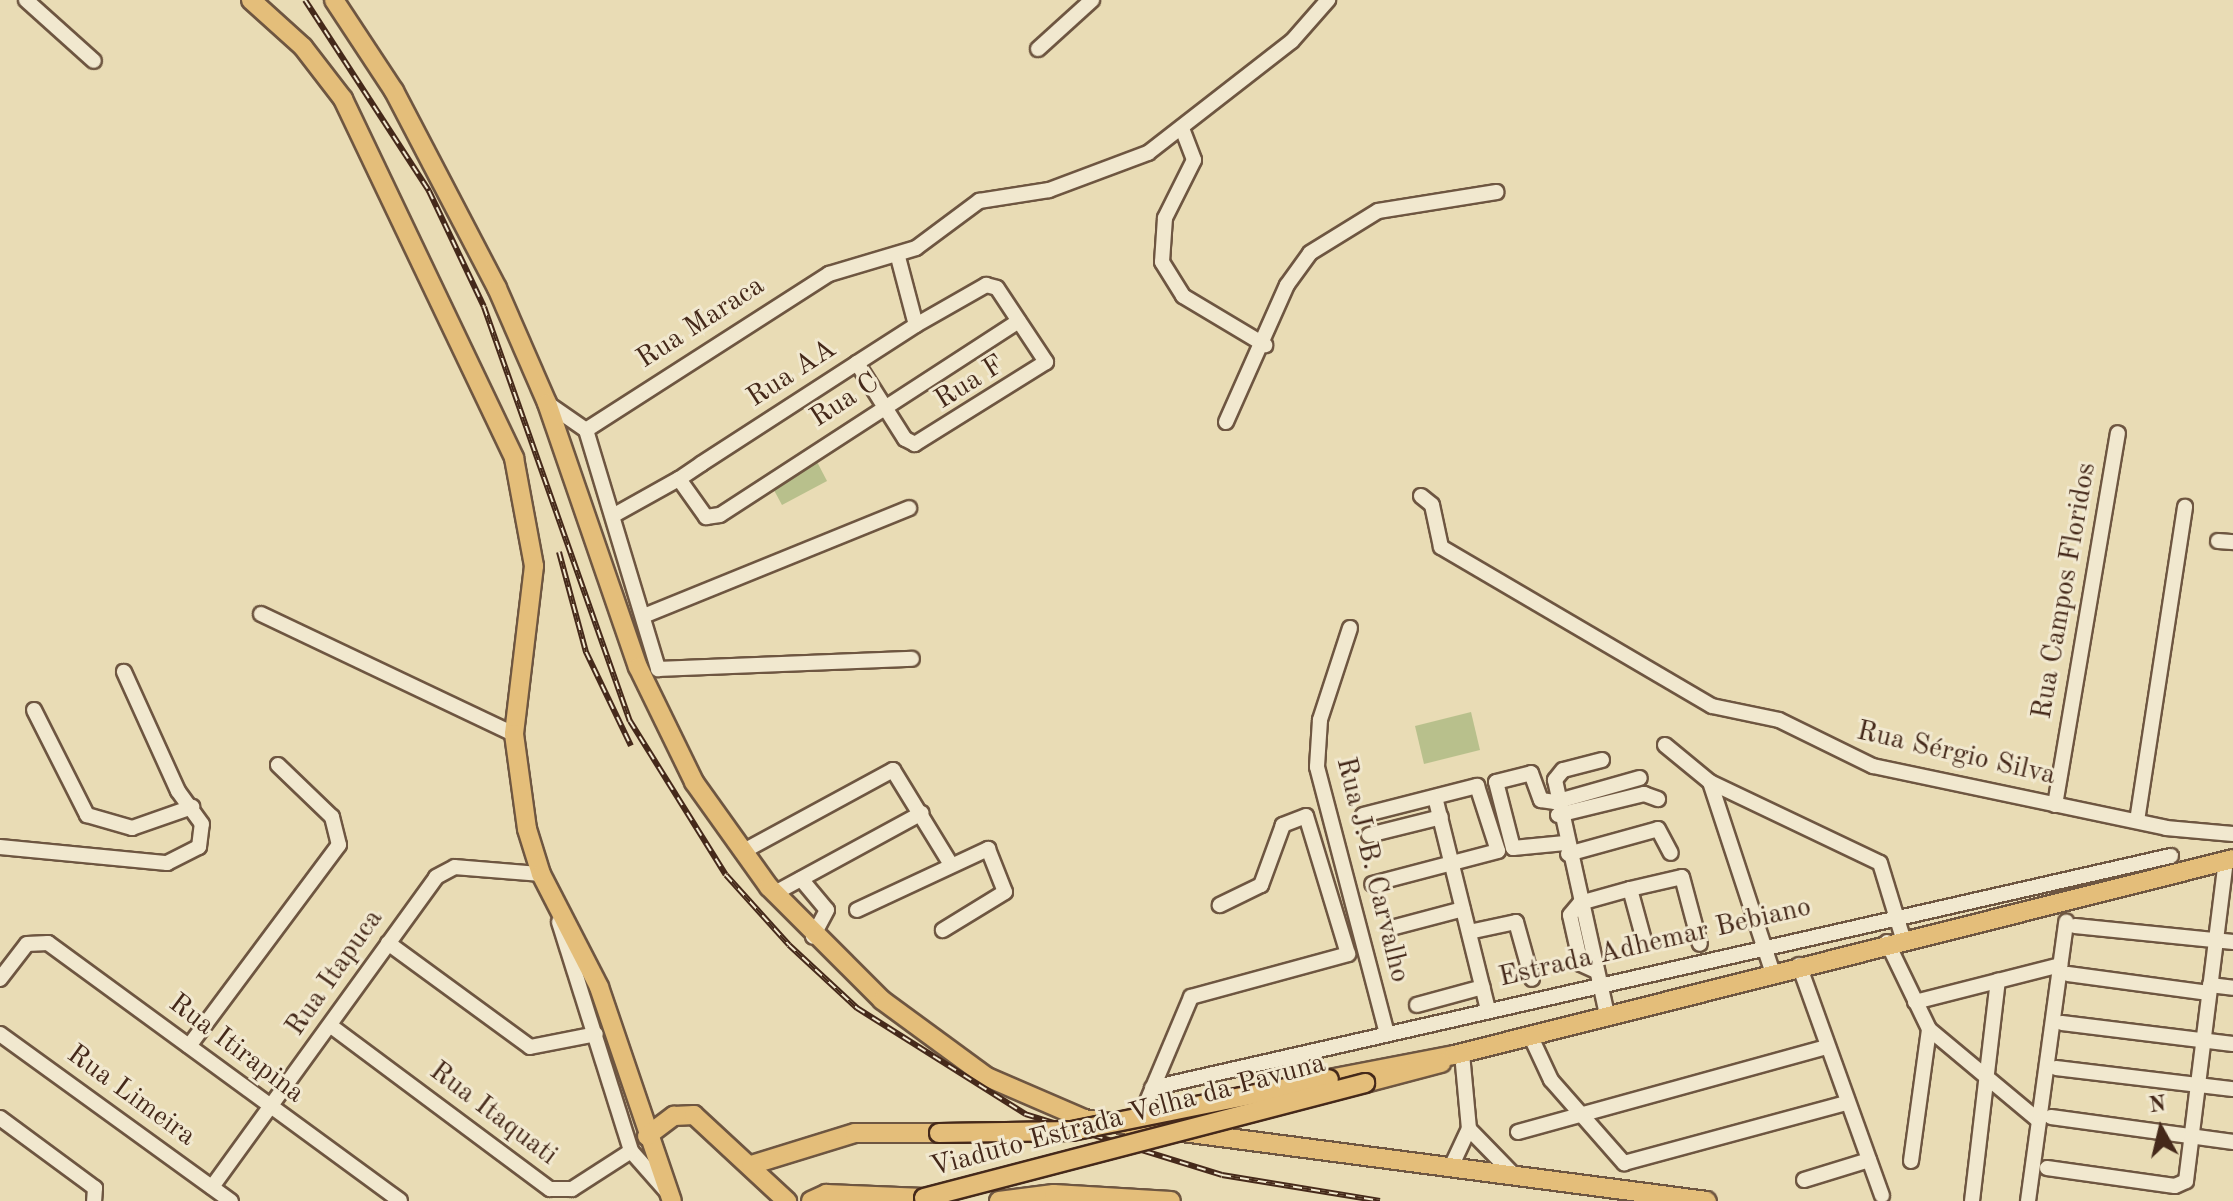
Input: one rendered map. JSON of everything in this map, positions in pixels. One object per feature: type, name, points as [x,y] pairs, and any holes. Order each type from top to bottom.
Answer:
[{"type":"main road","points":[[251,0],[303,47],[343,99],[514,458],[534,566],[514,734],[541,874],[599,987],[670,1197]]},
{"type":"main road","points":[[334,0],[394,91],[497,288],[547,403],[638,667],[694,782],[742,852],[775,893],[813,936],[882,1000],[987,1077],[1055,1108],[1135,1129],[1452,1165],[1707,1201]]},
{"type":"main road","name":"Estrada Adhemar Bebiano","points":[[1365,1083],[1458,1054],[1895,940],[2172,863],[2230,860]]},
{"type":"main road","name":"Estrada Adhemar Bebiano","points":[[1329,1079],[1458,1054]]},
{"type":"main road","name":"Viaduto Estrada Velha da Pavuna","points":[[751,1165],[855,1133],[1072,1131],[1329,1079]]},
{"type":"main road","name":"Viaduto Estrada Velha da Pavuna","points":[[811,1201],[826,1194],[924,1198],[1365,1083]]},
{"type":"main road","points":[[647,1136],[674,1116],[694,1115],[787,1201]]},
{"type":"main road","points":[[999,1201],[1054,1194],[1171,1201]]},
{"type":"street","points":[[26,0],[94,61]]},
{"type":"street","points":[[1038,49],[1092,0]]},
{"type":"street","name":"Rua Maraca","points":[[586,430],[802,288],[898,257],[979,201],[1066,185],[1183,131],[1228,85],[1292,41],[1328,0]]},
{"type":"street","points":[[1183,131],[1194,160],[1165,218],[1162,262],[1183,296],[1265,345]]},
{"type":"street","points":[[1226,422],[1265,345],[1297,268],[1329,237],[1403,204],[1496,192]]},
{"type":"street","points":[[898,257],[916,325]]},
{"type":"street","name":"Rua AA","points":[[616,514],[679,479],[977,288],[997,288],[1019,321]]},
{"type":"street","name":"Rua F","points":[[884,406],[905,439],[923,443],[1042,369],[1041,350],[1019,321]]},
{"type":"street","name":"Rua C","points":[[679,479],[700,511],[720,515],[1019,321]]},
{"type":"street","points":[[857,363],[884,406]]},
{"type":"street","points":[[547,403],[586,430],[616,514],[664,672],[912,659]]},
{"type":"street","name":"Rua Campos Floridos","points":[[2055,805],[2118,433]]},
{"type":"street","name":"Rua Sérgio Silva","points":[[1421,496],[1432,505],[1441,547],[1712,706],[1779,720],[1873,766],[2166,828],[2233,834]]},
{"type":"street","points":[[2137,821],[2185,507]]},
{"type":"street","points":[[646,615],[909,508]]},
{"type":"street","points":[[261,614],[514,734]]},
{"type":"street","name":"Rua J. B. Carvalho","points":[[1350,628],[1320,720],[1317,767],[1387,1033]]},
{"type":"street","points":[[0,847],[167,863],[191,854],[202,841],[192,807],[124,672]]},
{"type":"street","points":[[34,710],[87,815],[132,828],[192,807]]},
{"type":"street","points":[[1665,745],[1710,782],[1880,863],[1898,917],[1895,940],[1915,1002],[1929,1029],[1987,1080],[2045,1119],[2233,1142]]},
{"type":"street","points":[[1602,760],[1559,772],[1557,809],[1607,1014]]},
{"type":"street","points":[[189,1046],[339,845],[332,817],[278,765]]},
{"type":"street","points":[[742,852],[893,770],[950,863]]},
{"type":"street","points":[[1658,799],[1644,794],[1557,809],[1541,800],[1531,773],[1496,782],[1513,848],[1567,848],[1658,829],[1671,853]]},
{"type":"street","points":[[1557,809],[1640,778]]},
{"type":"street","points":[[1710,782],[1772,971]]},
{"type":"street","points":[[1363,815],[1474,786],[1484,792],[1497,854],[1372,884]]},
{"type":"street","points":[[1435,797],[1488,1009]]},
{"type":"street","points":[[775,893],[922,813]]},
{"type":"street","points":[[1135,1129],[1191,997],[1342,958],[1348,949],[1306,816],[1283,825],[1261,885],[1220,905]]},
{"type":"street","points":[[1369,835],[1441,817]]},
{"type":"street","points":[[2166,828],[2172,863]]},
{"type":"street","points":[[857,910],[950,863],[988,849],[1007,886],[943,930]]},
{"type":"street","points":[[2047,1168],[2180,1185],[2192,1137],[2215,940],[2230,860]]},
{"type":"street","name":"Estrada Adhemar Bebiano","points":[[1152,1088],[1488,1009],[1598,978],[2172,863]]},
{"type":"street","name":"Rua Itapuca","points":[[212,1187],[388,943],[445,870],[541,874]]},
{"type":"street","points":[[1580,903],[1682,877],[1700,944]]},
{"type":"street","points":[[801,879],[827,910],[813,936]]},
{"type":"street","points":[[1630,889],[1645,944]]},
{"type":"street","points":[[554,902],[631,1151],[670,1197]]},
{"type":"street","points":[[1395,927],[1463,909]]},
{"type":"street","points":[[1469,932],[1516,922],[1532,979]]},
{"type":"street","points":[[2028,1201],[2045,1119],[2070,924],[2233,942]]},
{"type":"street","name":"Rua Itirapina","points":[[0,979],[27,944],[41,941],[400,1201]]},
{"type":"street","points":[[388,943],[530,1047],[596,1034]]},
{"type":"street","points":[[1799,965],[1882,1196]]},
{"type":"street","points":[[1915,1002],[1998,981],[2064,970],[2210,989],[2233,988]]},
{"type":"street","points":[[1972,1201],[1998,981]]},
{"type":"street","points":[[1417,1005],[1483,987]]},
{"type":"street","points":[[2062,1023],[2233,1044]]},
{"type":"street","name":"Rua Itaquati","points":[[331,1026],[550,1189],[572,1189],[631,1151]]},
{"type":"street","points":[[1911,1161],[1929,1029]]},
{"type":"street","name":"Rua Limeira","points":[[0,1034],[231,1201]]},
{"type":"street","points":[[1530,1035],[1542,1066],[1619,1162],[1629,1164],[1847,1103]]},
{"type":"street","points":[[1518,1132],[1827,1047]]},
{"type":"street","points":[[1452,1165],[1469,1129],[1458,1054]]},
{"type":"street","points":[[2056,1068],[2233,1089]]},
{"type":"street","points":[[0,1118],[95,1188],[94,1201]]},
{"type":"street","points":[[1469,1129],[1512,1173]]},
{"type":"street","points":[[1804,1180],[1869,1160]]},
{"type":"green space","points":[[814,456],[827,481],[782,505],[769,481]]},
{"type":"green space","points":[[1471,712],[1480,750],[1424,764],[1415,726]]},
{"type":"railway","points":[[305,0],[429,191],[484,307],[630,721],[726,875],[789,945],[857,1008],[1025,1114],[1222,1175],[1380,1201]]},
{"type":"railway","points":[[559,552],[586,652],[631,746]]}]
